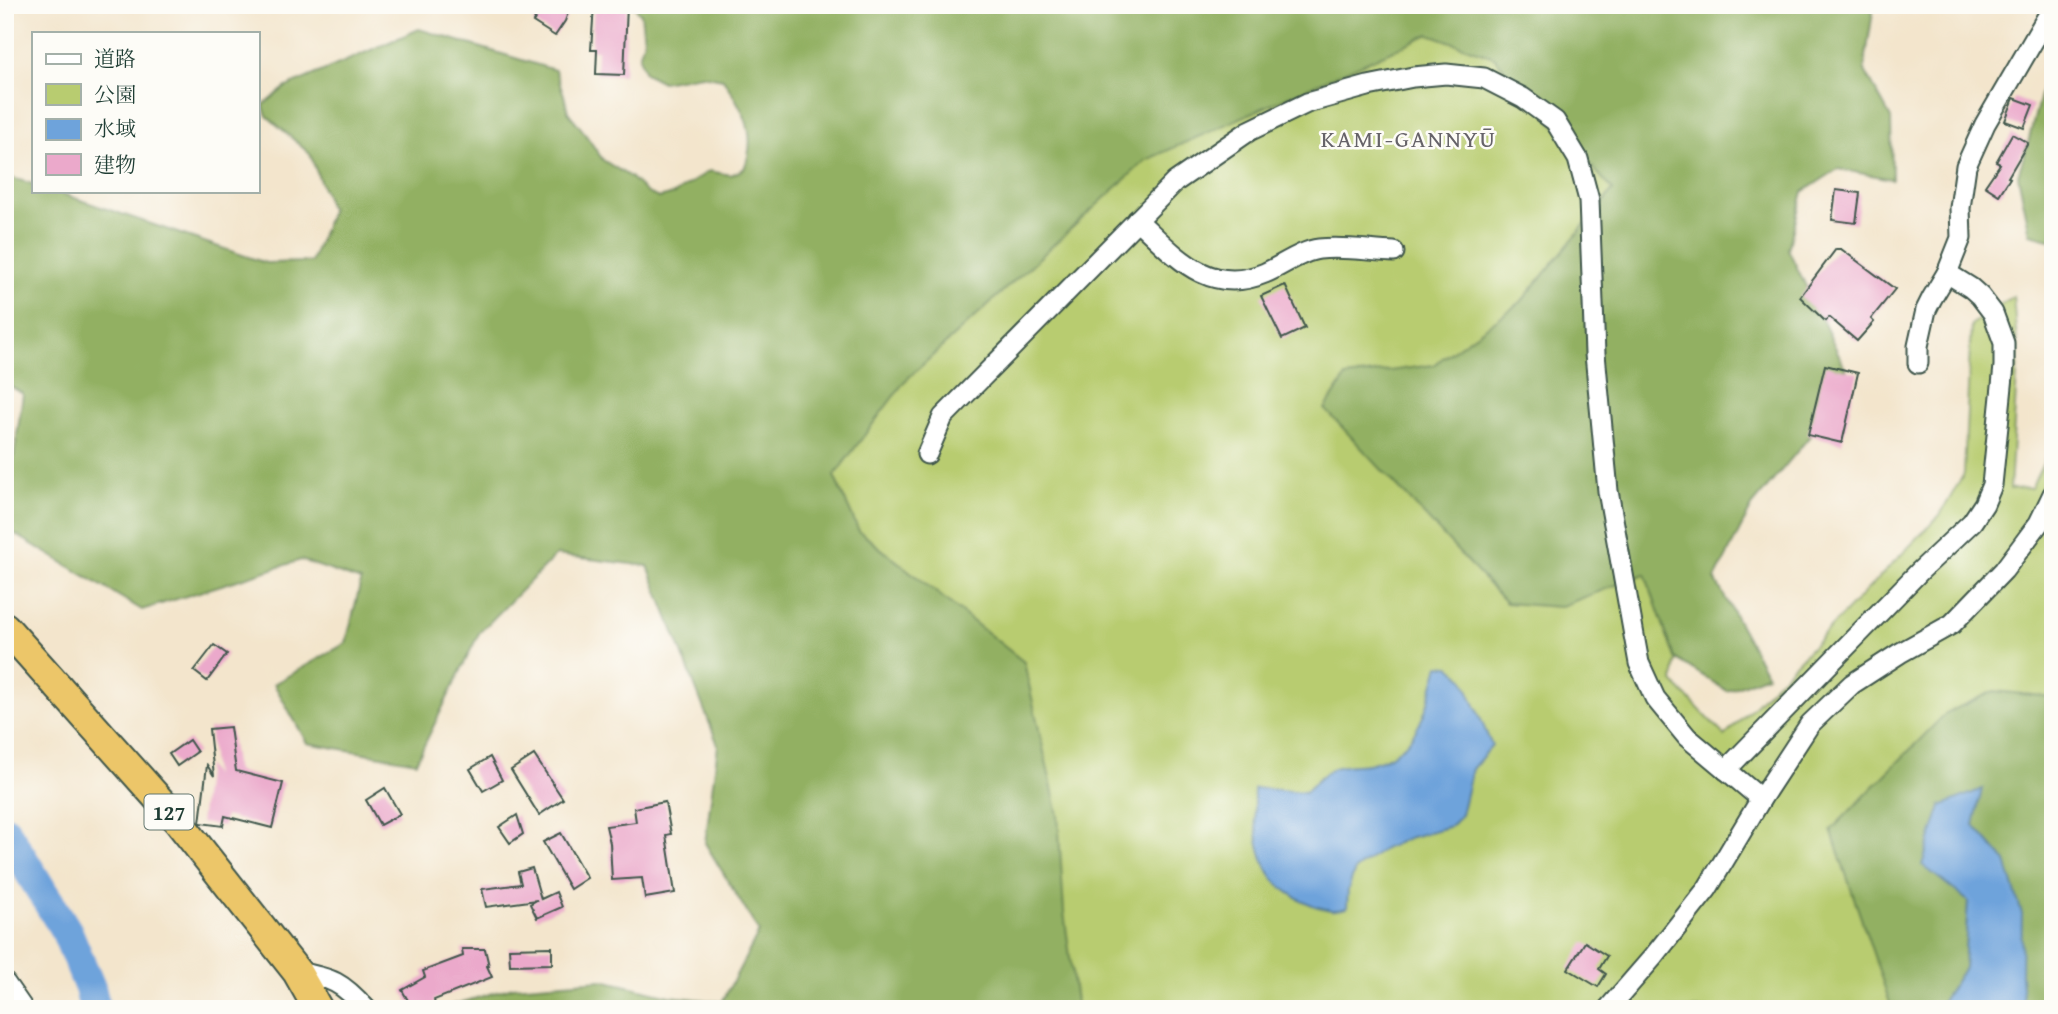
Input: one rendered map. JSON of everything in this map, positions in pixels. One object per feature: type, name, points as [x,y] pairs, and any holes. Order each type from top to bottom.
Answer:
[{"type":"highway","name":"127","points":[[5,627],[178,821],[297,972],[318,1009]]},
{"type":"street","points":[[1918,363],[1918,346],[1926,310],[1947,273],[1961,238],[1960,208],[1966,166],[1984,124],[2053,7]]},
{"type":"street","points":[[927,454],[943,417],[1137,220],[1175,182],[1249,131],[1307,103],[1368,86],[1446,74],[1484,78],[1523,98],[1555,121],[1578,159],[1589,200],[1595,354],[1608,491],[1639,663],[1655,698],[1687,737],[1761,799]]},
{"type":"street","points":[[1137,220],[1187,265],[1214,279],[1237,281],[1264,274],[1317,249],[1394,252]]},
{"type":"street","points":[[1726,769],[1920,571],[1972,522],[1984,505],[1992,485],[2004,343],[1993,313],[1980,296],[1947,273]]},
{"type":"street","points":[[1608,1009],[1707,889],[1810,724],[1852,684],[1952,624],[2004,570],[2039,523],[2053,494]]},
{"type":"street","points":[[297,972],[326,977],[351,992],[366,1009]]},
{"type":"street","points":[[5,983],[23,1009]]},
{"type":"green space","points":[[633,5],[1874,5],[1864,69],[1891,118],[1892,179],[1838,169],[1803,192],[1788,249],[1853,384],[1752,506],[1715,579],[1767,675],[1727,691],[1675,658],[1645,574],[1559,607],[1506,603],[1325,409],[1346,377],[1433,365],[1521,302],[1613,190],[1494,57],[1429,34],[1146,160],[905,381],[834,476],[859,531],[1024,662],[1058,815],[1064,912],[1077,1009],[440,1009],[513,987],[602,980],[670,996],[722,1002],[759,932],[705,843],[718,745],[648,566],[556,555],[479,633],[416,762],[307,743],[274,684],[346,643],[361,581],[301,560],[142,610],[5,528],[5,470],[12,470],[23,394],[5,383],[5,176],[32,184],[32,192],[57,192],[266,263],[311,262],[331,211],[310,154],[267,116],[263,105],[286,87],[419,29],[555,70],[568,112],[603,160],[630,177],[647,193],[659,198],[674,194],[709,171],[731,175],[744,169],[750,144],[749,132],[742,111],[723,79],[701,75],[662,82],[645,73],[639,57],[644,40],[641,14]]},
{"type":"green space","points":[[1084,5],[1762,5],[1673,682],[1725,736],[1940,515],[1964,474],[1971,325],[2013,296],[2018,356],[2010,489],[2031,488],[2053,444],[2053,1009],[828,1009],[787,375]]},
{"type":"green space","points":[[2053,44],[2053,240],[2030,234],[2018,175]]},
{"type":"green space","points":[[1994,691],[2053,697],[2053,1009],[2024,1009],[2006,862],[1974,825],[1941,806],[1968,901],[1964,968],[1937,1009],[1892,1009],[1831,830],[1946,713]]},
{"type":"water","points":[[1439,665],[1450,666],[1464,679],[1492,746],[1472,769],[1461,815],[1451,826],[1408,838],[1384,849],[1355,870],[1348,890],[1347,908],[1323,908],[1289,893],[1270,874],[1262,855],[1255,820],[1254,788],[1305,792],[1334,768],[1372,763],[1388,757],[1411,738],[1419,725]]},
{"type":"water","points":[[1982,789],[1974,825],[2006,862],[2022,914],[2021,976],[2024,1009],[1937,1009],[1964,968],[1968,901],[1922,865],[1941,806]]},
{"type":"building","points":[[544,5],[571,5],[555,36],[533,22]]},
{"type":"building","points":[[594,5],[627,5],[624,75],[596,74],[597,50],[591,50]]},
{"type":"building","points":[[2014,98],[2033,105],[2024,128],[2005,121]]},
{"type":"building","points":[[2012,134],[2028,143],[1999,195],[1985,186],[2000,164],[1996,162]]},
{"type":"building","points":[[1836,190],[1860,193],[1856,223],[1832,220]]},
{"type":"building","points":[[1836,249],[1841,249],[1895,289],[1871,319],[1874,322],[1857,341],[1829,317],[1825,321],[1800,297]]},
{"type":"building","points":[[1285,285],[1305,328],[1282,339],[1261,296]]},
{"type":"building","points":[[1825,365],[1858,373],[1842,443],[1808,435]]},
{"type":"building","points":[[214,645],[227,654],[207,681],[194,671]]},
{"type":"building","points":[[230,727],[236,771],[283,783],[272,828],[225,816],[223,826],[200,823],[207,765],[214,776],[209,729]]},
{"type":"building","points":[[189,740],[197,752],[177,766],[169,754]]},
{"type":"building","points":[[534,755],[563,799],[539,815],[511,770]]},
{"type":"building","points":[[490,757],[502,780],[483,791],[470,769]]},
{"type":"building","points":[[385,788],[400,814],[380,825],[366,800]]},
{"type":"building","points":[[665,802],[671,834],[666,835],[675,893],[645,898],[642,878],[612,880],[606,826],[636,822],[634,808]]},
{"type":"building","points":[[517,815],[523,834],[510,843],[499,827]]},
{"type":"building","points":[[561,833],[587,878],[570,889],[543,842]]},
{"type":"building","points":[[532,868],[541,899],[556,892],[562,907],[537,918],[530,904],[537,900],[486,907],[482,889],[521,884],[518,872]]},
{"type":"building","points":[[1585,942],[1607,956],[1599,969],[1606,974],[1598,987],[1568,969]]},
{"type":"building","points":[[552,947],[552,964],[510,965],[509,948]]},
{"type":"building","points":[[462,949],[485,949],[487,966],[492,977],[434,1000],[435,1005],[428,1009],[413,1009],[402,990],[425,977],[423,971],[463,956]]},
{"type":"waterway","points":[[5,831],[67,932],[90,988],[95,1009]]},
{"type":"district","name":"KAMI-GANNYŪ","points":[[1409,138]]}]
